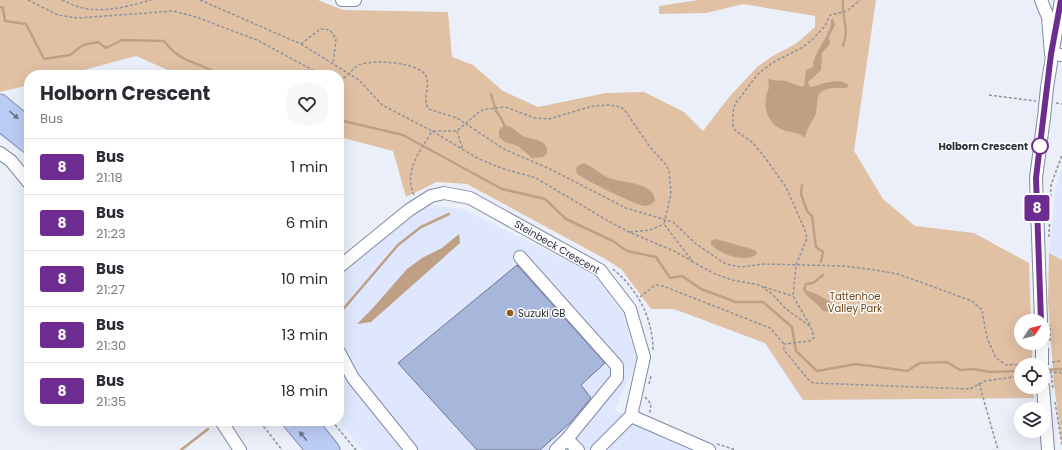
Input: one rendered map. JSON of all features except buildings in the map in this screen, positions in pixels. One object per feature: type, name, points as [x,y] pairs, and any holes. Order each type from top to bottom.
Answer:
[{"type":"highway","points":[[0,103],[24,123]]},
{"type":"highway","points":[[0,122],[24,141]]},
{"type":"highway","points":[[295,426],[315,450]]},
{"type":"highway","points":[[312,426],[331,450]]},
{"type":"street","points":[[342,0],[355,0]]},
{"type":"street","points":[[1043,1],[1057,54]]},
{"type":"street","points":[[1045,314],[1036,178],[1047,88],[1057,54],[1061,1]]},
{"type":"street","points":[[0,153],[11,161],[24,176]]},
{"type":"street","name":"Steinbeck Crescent","points":[[344,263],[409,210],[431,196],[444,193],[470,198],[600,270],[630,309],[644,357],[631,416]]},
{"type":"street","points":[[520,257],[618,366],[617,378],[567,440],[556,450]]},
{"type":"street","points":[[344,361],[353,378],[410,450]]},
{"type":"street","points":[[1044,394],[1048,450]]},
{"type":"street","points":[[597,450],[631,416],[709,450]]},
{"type":"street","points":[[224,426],[240,450]]},
{"type":"street","points":[[567,440],[578,450]]},
{"type":"path","points":[[28,0],[58,15],[78,18],[173,11],[196,17],[257,40],[313,70]]},
{"type":"path","points":[[62,0],[83,8],[108,9],[125,7],[151,0]]},
{"type":"path","points":[[200,0],[301,44],[343,70]]},
{"type":"path","points":[[784,344],[810,341],[814,338],[812,327],[794,296],[796,265],[807,238],[796,207],[778,174],[752,142],[736,131],[732,121],[732,113],[735,104],[758,74],[772,63],[813,39],[825,26],[830,15],[847,11],[860,0]]},
{"type":"path","points":[[301,44],[320,29],[330,30],[336,39],[332,64]]},
{"type":"path","points":[[344,76],[359,65],[378,62],[396,64],[419,70],[426,75],[426,101],[429,109],[457,118],[504,149],[550,169],[626,208],[666,220],[679,226],[696,244],[726,264],[741,267],[764,264],[844,266],[875,270],[898,274],[972,301],[982,310],[987,338],[996,358],[1006,365],[1014,365]]},
{"type":"path","points":[[344,70],[359,80],[382,105],[432,131],[480,159],[501,168],[536,178],[629,232],[674,251],[713,273],[732,280],[760,285],[794,296]]},
{"type":"path","points":[[989,95],[1040,101]]},
{"type":"path","points":[[1055,103],[1062,104]]},
{"type":"path","points":[[432,131],[457,131],[480,111],[505,107],[535,118],[549,118],[594,106],[617,106],[628,114],[642,136],[666,164],[669,170],[671,194],[664,224],[650,230],[629,232]]},
{"type":"path","points":[[414,195],[410,187],[409,175],[432,131]]},
{"type":"path","points":[[457,131],[463,150]]},
{"type":"path","points":[[1049,238],[1051,185],[1062,155]]},
{"type":"path","points":[[664,224],[693,262]]},
{"type":"path","points":[[639,298],[655,285],[663,286],[764,325],[770,328],[784,344],[784,350],[788,356],[813,383],[970,389],[980,383],[1014,377]]},
{"type":"path","points":[[760,285],[772,294],[786,308],[812,327]]},
{"type":"path","points":[[1050,373],[1060,372],[1062,374]]},
{"type":"path","points":[[980,383],[998,450]]},
{"type":"path","points":[[1054,398],[1062,445]]},
{"type":"path","points":[[262,426],[282,450]]},
{"type":"path","points":[[336,426],[356,450]]},
{"type":"shaded area","points":[[833,18],[835,25],[829,37],[830,44],[822,53],[821,70],[808,82],[811,87],[837,81],[846,83],[849,86],[846,88],[831,88],[822,91],[818,96],[816,114],[807,130],[805,138],[799,134],[782,130],[771,120],[765,104],[769,88],[768,79],[785,81],[799,86],[804,86],[806,70],[813,67],[816,55],[829,30],[831,20]]},
{"type":"shaded area","points":[[508,126],[525,137],[542,142],[547,148],[547,153],[543,157],[532,158],[518,146],[505,142],[499,137],[499,130],[502,127]]},
{"type":"shaded area","points":[[584,163],[609,178],[637,184],[650,190],[654,195],[655,201],[647,206],[639,205],[590,181],[577,174],[576,168]]},
{"type":"shaded area","points":[[1062,170],[1062,260],[1049,253],[1056,187]]},
{"type":"shaded area","points":[[429,205],[462,209],[594,274],[623,313],[637,361],[614,410],[693,450],[364,450],[358,445],[344,426],[344,270],[407,218]]},
{"type":"shaded area","points":[[459,234],[460,243],[371,322],[357,324],[407,269],[422,258],[442,248]]},
{"type":"shaded area","points":[[716,239],[752,249],[756,251],[757,254],[752,257],[740,258],[726,254],[711,244],[711,241]]},
{"type":"shaded area","points":[[804,290],[833,303],[835,305],[831,312],[823,311],[806,295]]},
{"type":"green space","name":"Tattenhoe Valley Park","points":[[0,0],[318,0],[343,10],[448,12],[452,57],[473,65],[503,91],[538,107],[606,93],[644,92],[684,112],[703,131],[730,96],[757,67],[771,57],[797,43],[815,27],[815,16],[743,4],[706,13],[659,14],[659,6],[698,0],[876,0],[854,151],[883,199],[915,226],[974,233],[1029,263],[1031,314],[1014,314],[1014,350],[1032,350],[1032,358],[1014,358],[1014,394],[1034,394],[1034,398],[803,400],[765,343],[674,309],[651,309],[622,270],[607,260],[467,184],[437,182],[406,197],[393,151],[344,138],[344,70],[168,70],[136,56],[84,70],[24,70],[24,86],[0,92]]},
{"type":"green space","points":[[1049,253],[1062,260],[1062,445],[1054,384],[1048,301]]},
{"type":"waterway","points":[[843,0],[846,34],[843,46]]},
{"type":"waterway","points":[[0,7],[3,8],[5,21],[26,24],[44,59],[70,55],[83,45],[98,42],[106,48],[122,40],[164,41],[170,48],[183,58],[212,70]]},
{"type":"waterway","points":[[491,94],[496,111],[505,127]]},
{"type":"waterway","points":[[344,121],[403,135],[502,189],[545,199],[566,219],[613,241],[627,251],[656,257],[670,278],[682,276],[701,289],[736,302],[763,302],[792,327],[796,351],[817,371],[856,364],[907,371],[920,363],[947,362],[960,370],[974,369],[990,372],[1014,371]]},
{"type":"waterway","points":[[802,185],[801,194],[807,211],[812,216],[816,247],[823,252],[821,262]]},
{"type":"waterway","points":[[344,308],[398,245],[421,227],[449,214]]},
{"type":"waterway","points":[[804,290],[806,284],[813,283],[823,275]]},
{"type":"waterway","points":[[1050,370],[1062,369]]},
{"type":"waterway","points":[[181,450],[208,429]]},
{"type":"bus line","name":"8","points":[[1041,314],[1036,178],[1051,54],[1061,0]]},
{"type":"place","name":"Holborn Crescent","points":[[1040,146]]},
{"type":"place","name":"Suzuki GB","points":[[510,313]]}]
